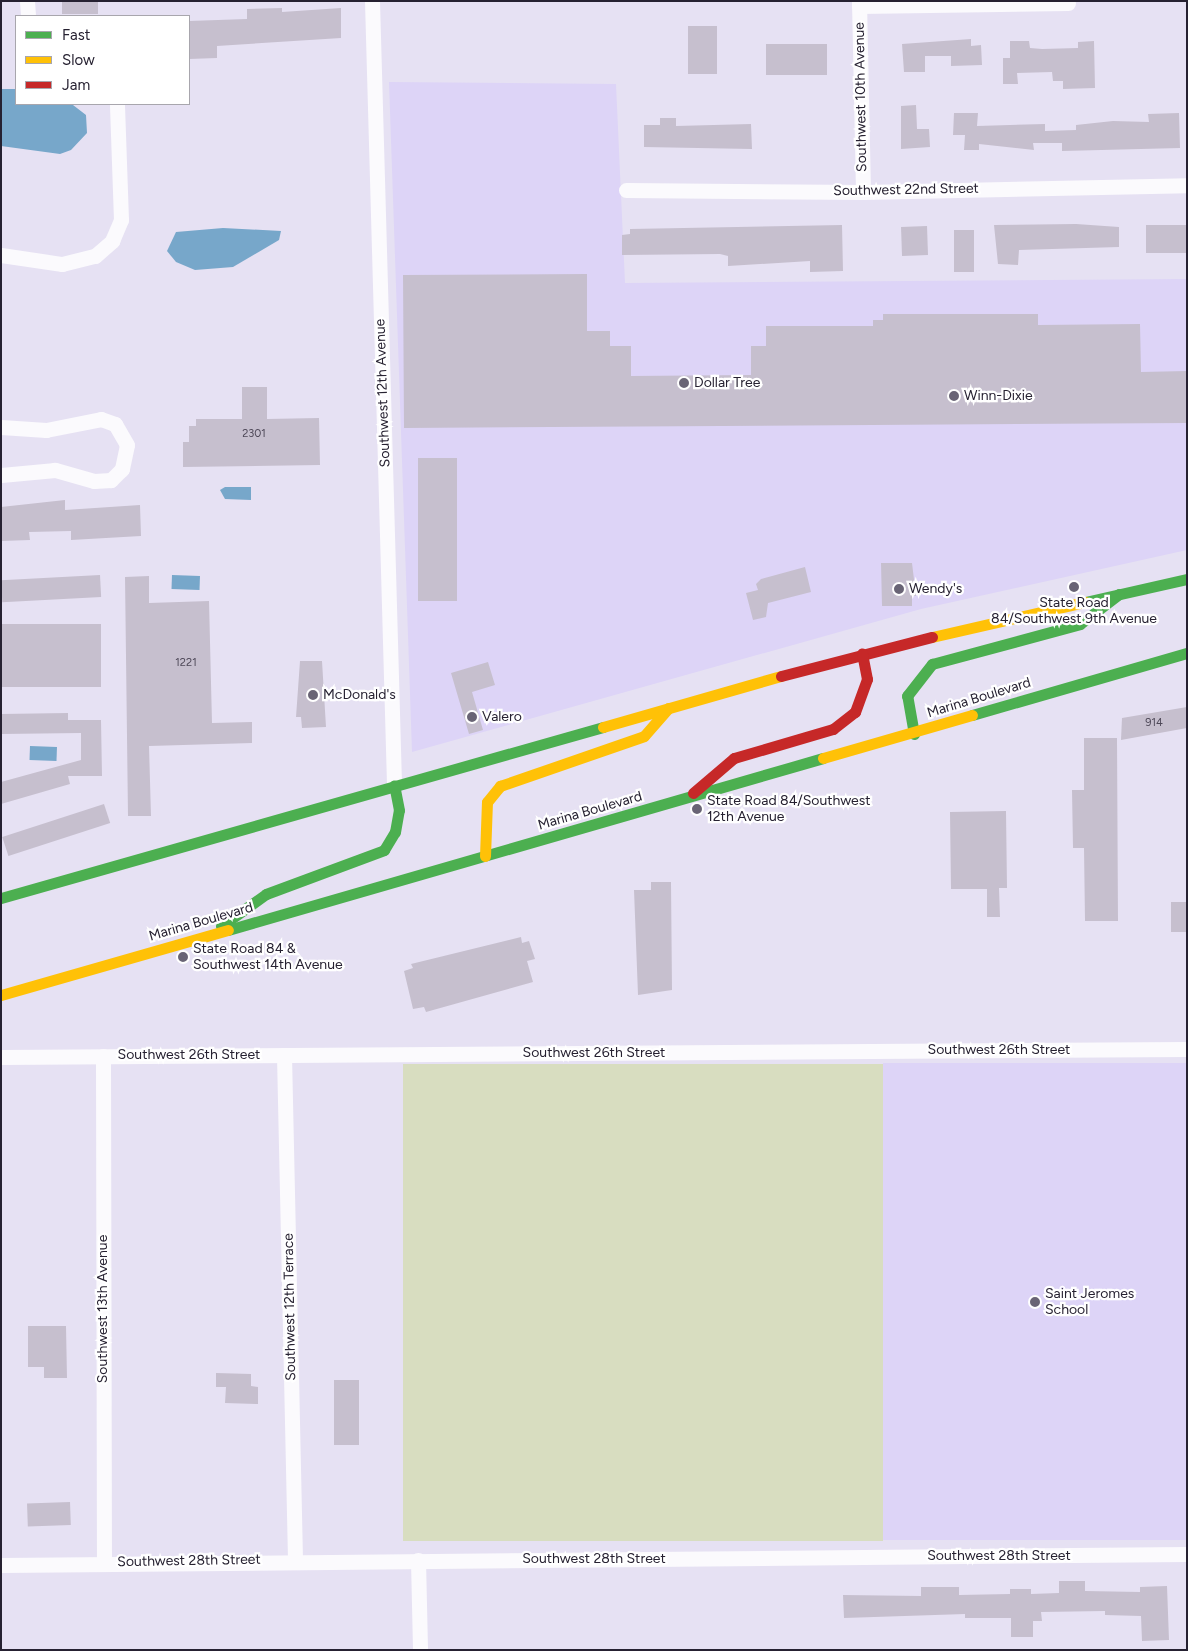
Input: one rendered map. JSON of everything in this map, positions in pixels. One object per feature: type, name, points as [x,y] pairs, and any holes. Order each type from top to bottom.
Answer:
[{"type":"main road","points":[[1,898],[862,653],[1122,592],[1187,579]]},
{"type":"main road","points":[[914,734],[908,696],[918,676],[932,664],[1080,624],[1122,592]]},
{"type":"main road","points":[[686,799],[734,758],[833,729],[855,712],[867,679],[862,653]]},
{"type":"main road","name":"Marina Boulevard","points":[[1,995],[914,734],[1187,653]]},
{"type":"main road","points":[[485,856],[487,802],[500,786],[644,736],[668,708]]},
{"type":"main road","points":[[207,936],[266,894],[359,863],[384,850],[395,832],[399,810],[394,785]]},
{"type":"street","points":[[27,1],[28,15]]},
{"type":"street","name":"Southwest 12th Avenue","points":[[372,1],[394,785]]},
{"type":"street","points":[[859,4],[1068,3]]},
{"type":"street","name":"Southwest 10th Avenue","points":[[859,4],[863,192]]},
{"type":"street","points":[[1,255],[62,264],[95,256],[112,241],[121,220],[117,105]]},
{"type":"street","name":"Southwest 22nd Street","points":[[626,190],[863,192],[1187,185]]},
{"type":"street","points":[[1,428],[46,430],[101,418],[115,424],[127,445],[122,469],[111,480],[94,481],[56,470],[1,475]]},
{"type":"street","name":"Southwest 26th Street","points":[[1,1058],[1187,1049]]},
{"type":"street","name":"Southwest 12th Terrace","points":[[284,1055],[295,1560]]},
{"type":"street","name":"Southwest 13th Avenue","points":[[103,1056],[104,1562]]},
{"type":"street","name":"Southwest 28th Street","points":[[1,1565],[295,1560],[1187,1554]]},
{"type":"street","points":[[418,1560],[420,1650]]},
{"type":"shaded area","points":[[389,82],[616,84],[625,283],[1187,279],[1187,550],[921,609],[412,752]]},
{"type":"shaded area","name":"Saint Jeromes School","points":[[883,1063],[1187,1063],[1187,1540],[883,1540]]},
{"type":"green space","points":[[403,1064],[883,1064],[883,1541],[403,1541]]},
{"type":"water","points":[[1,89],[15,89],[15,105],[73,105],[86,115],[87,133],[71,150],[60,154],[1,146]]},
{"type":"water","points":[[223,228],[281,231],[279,240],[233,267],[195,270],[176,262],[167,251],[176,232]]},
{"type":"water","points":[[225,487],[251,487],[251,500],[225,499],[220,490]]},
{"type":"water","points":[[172,575],[200,576],[199,590],[172,589]]},
{"type":"water","points":[[30,746],[57,747],[56,761],[30,760]]},
{"type":"building","points":[[62,1],[98,1],[98,14],[62,14]]},
{"type":"building","points":[[282,8],[282,12],[341,8],[341,38],[217,46],[217,58],[190,59],[190,21],[247,19],[247,9]]},
{"type":"building","points":[[688,26],[717,26],[717,74],[688,74]]},
{"type":"building","points":[[971,39],[971,46],[981,45],[982,65],[951,66],[951,56],[925,56],[925,72],[904,72],[902,44]]},
{"type":"building","points":[[1010,41],[1029,41],[1030,48],[1042,49],[1078,48],[1078,42],[1094,41],[1095,88],[1063,89],[1063,81],[1053,81],[1052,72],[1017,73],[1018,84],[1003,84],[1003,58],[1010,58]]},
{"type":"building","points":[[766,44],[827,44],[827,75],[766,75]]},
{"type":"building","points":[[916,105],[917,129],[929,129],[930,147],[901,149],[901,106]]},
{"type":"building","points":[[954,113],[978,113],[977,126],[1045,124],[1045,131],[1076,130],[1076,125],[1113,121],[1149,122],[1148,114],[1179,113],[1180,148],[1062,151],[1062,143],[1033,143],[1034,150],[979,144],[979,150],[964,150],[965,135],[953,135]]},
{"type":"building","points":[[660,118],[676,118],[676,126],[751,124],[752,149],[644,147],[644,125],[660,125]]},
{"type":"building","points":[[1076,224],[1119,227],[1119,247],[1019,250],[1018,265],[998,264],[994,225]]},
{"type":"building","points":[[842,225],[843,271],[810,272],[810,261],[728,266],[728,256],[720,254],[622,255],[622,235],[630,234],[630,229]]},
{"type":"building","points":[[1146,225],[1187,225],[1187,253],[1146,253]]},
{"type":"building","points":[[927,226],[928,255],[902,256],[901,227]]},
{"type":"building","points":[[954,230],[974,230],[974,272],[954,272]]},
{"type":"building","points":[[587,274],[587,331],[610,331],[610,346],[631,346],[631,376],[751,375],[751,346],[766,346],[766,326],[873,326],[873,320],[883,320],[883,314],[1038,314],[1038,325],[1140,324],[1141,372],[1187,371],[1187,423],[404,428],[403,275]]},
{"type":"building","points":[[242,387],[267,387],[267,419],[319,418],[320,465],[183,467],[183,442],[189,442],[189,426],[196,426],[196,419],[242,419]]},
{"type":"building","points":[[418,458],[457,458],[457,601],[418,601]]},
{"type":"building","points":[[65,500],[65,510],[140,505],[141,536],[71,540],[71,531],[29,532],[30,540],[1,541],[1,507]]},
{"type":"building","name":"Wendy's","points":[[881,563],[912,563],[916,596],[912,596],[912,606],[882,606]]},
{"type":"building","points":[[805,567],[811,592],[768,603],[766,617],[753,620],[746,593],[758,590],[756,584],[761,579]]},
{"type":"building","points":[[100,575],[101,597],[2,602],[1,580]]},
{"type":"building","points":[[149,576],[149,603],[209,601],[212,723],[252,722],[252,743],[149,746],[151,816],[128,816],[125,577]]},
{"type":"building","points":[[1,624],[101,624],[101,687],[1,687]]},
{"type":"building","name":"McDonald's","points":[[300,661],[322,661],[326,727],[302,728],[301,717],[296,717]]},
{"type":"building","points":[[488,662],[495,685],[472,692],[483,730],[469,734],[451,673]]},
{"type":"building","points":[[1187,707],[1187,728],[1121,740],[1122,718]]},
{"type":"building","points":[[68,713],[68,720],[101,720],[102,776],[68,776],[70,784],[1,804],[1,782],[81,760],[81,733],[1,734],[1,714]]},
{"type":"building","points":[[1084,738],[1117,738],[1118,921],[1085,921],[1084,848],[1073,848],[1072,790],[1084,790]]},
{"type":"building","points":[[104,804],[110,823],[8,856],[2,837]]},
{"type":"building","points":[[1006,811],[1007,888],[999,888],[1000,917],[987,917],[987,889],[951,889],[950,812]]},
{"type":"building","points":[[651,882],[671,882],[672,990],[638,995],[634,890],[651,890]]},
{"type":"building","points":[[1171,902],[1187,902],[1187,932],[1171,932]]},
{"type":"building","points":[[521,937],[522,943],[529,941],[535,959],[527,961],[533,982],[426,1012],[424,1007],[413,1009],[404,971],[413,968],[411,964]]},
{"type":"building","points":[[28,1326],[66,1326],[67,1378],[44,1378],[44,1367],[28,1367]]},
{"type":"building","points":[[216,1373],[251,1374],[251,1386],[258,1387],[258,1404],[225,1403],[226,1387],[216,1387]]},
{"type":"building","points":[[334,1380],[359,1380],[359,1445],[334,1445]]},
{"type":"building","points":[[70,1502],[71,1525],[28,1526],[27,1504]]},
{"type":"building","points":[[1059,1581],[1085,1581],[1085,1591],[1140,1592],[1140,1587],[1167,1586],[1169,1640],[1142,1641],[1141,1616],[1105,1615],[1105,1611],[1041,1612],[1042,1621],[1033,1621],[1033,1637],[1011,1637],[1011,1618],[965,1618],[965,1614],[844,1618],[843,1595],[921,1596],[921,1587],[959,1587],[959,1595],[1010,1594],[1010,1589],[1031,1589],[1031,1594],[1059,1593]]},
{"type":"traffic: fast","points":[[1085,602],[1187,579]]},
{"type":"traffic: fast","points":[[914,734],[907,696],[932,664],[1080,624],[1119,594]]},
{"type":"traffic: fast","points":[[972,715],[1187,653]]},
{"type":"traffic: fast","points":[[1,898],[603,727]]},
{"type":"traffic: fast","points":[[228,930],[823,758]]},
{"type":"traffic: fast","points":[[221,926],[266,894],[384,850],[395,832],[399,810],[394,785]]},
{"type":"traffic: slow","points":[[932,637],[1085,602]]},
{"type":"traffic: slow","points":[[603,727],[781,676]]},
{"type":"traffic: slow","points":[[485,856],[487,802],[500,786],[644,736],[668,708]]},
{"type":"traffic: slow","points":[[823,758],[972,715]]},
{"type":"traffic: slow","points":[[1,995],[228,930]]},
{"type":"traffic: jam","points":[[781,676],[932,637]]},
{"type":"traffic: jam","points":[[693,793],[734,758],[833,729],[855,712],[867,679],[862,653]]},
{"type":"place","name":"Dollar Tree","points":[[684,383]]},
{"type":"place","name":"Winn-Dixie","points":[[954,396]]},
{"type":"place","name":"State Road 84/Southwest 9th Avenue","points":[[1074,587]]},
{"type":"place","name":"Wendy's","points":[[899,589]]},
{"type":"place","name":"McDonald's","points":[[313,695]]},
{"type":"place","name":"Valero","points":[[472,717]]},
{"type":"place","name":"State Road 84/Southwest 12th Avenue","points":[[697,809]]},
{"type":"place","name":"State Road 84 & Southwest 14th Avenue","points":[[183,957]]},
{"type":"place","name":"Saint Jeromes School","points":[[1035,1302]]}]
